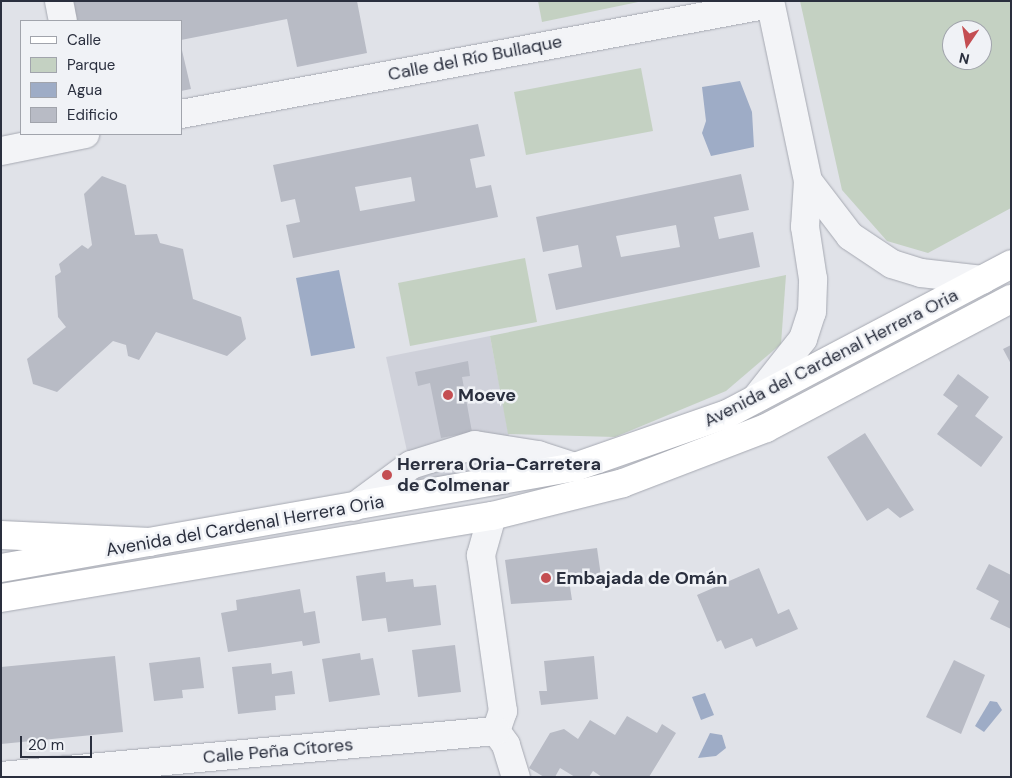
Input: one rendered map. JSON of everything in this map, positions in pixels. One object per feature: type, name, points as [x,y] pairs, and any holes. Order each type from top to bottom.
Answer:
[{"type":"main road","name":"Avenida del Cardenal Herrera Oria","points":[[1,568],[351,508],[575,467],[686,430],[754,400],[1011,264]]},
{"type":"main road","name":"Avenida del Cardenal Herrera Oria","points":[[1,598],[492,516],[579,496],[699,457],[766,428],[1011,299]]},
{"type":"main road","points":[[1,536],[150,542]]},
{"type":"street","points":[[59,1],[63,20]]},
{"type":"street","points":[[754,400],[792,358],[812,312],[813,279],[805,227],[808,181],[770,3]]},
{"type":"street","name":"Calle del Río Bullaque","points":[[182,114],[770,3]]},
{"type":"street","points":[[1,151],[80,135]]},
{"type":"street","points":[[808,181],[850,236],[892,264],[921,273],[983,280]]},
{"type":"street","points":[[351,508],[411,465],[475,445],[538,455],[575,467]]},
{"type":"street","points":[[492,516],[481,555],[503,711],[496,731],[506,745],[516,777]]},
{"type":"street","name":"Calle Peña Cítores","points":[[1,776],[496,731]]},
{"type":"shaded area","name":"Moeve","points":[[490,336],[515,468],[415,487],[386,357]]},
{"type":"green space","points":[[538,1],[643,1],[542,22]]},
{"type":"green space","points":[[800,1],[1011,1],[1011,208],[928,253],[887,241],[842,190]]},
{"type":"green space","points":[[641,68],[653,131],[526,155],[514,92]]},
{"type":"green space","points":[[525,258],[537,322],[410,346],[398,283]]},
{"type":"green space","points":[[786,275],[781,344],[726,391],[615,437],[508,434],[490,336]]},
{"type":"water","points":[[740,81],[752,112],[754,147],[711,156],[702,133],[706,121],[702,87]]},
{"type":"water","points":[[339,270],[355,348],[311,356],[296,278]]},
{"type":"water","points":[[705,693],[714,715],[701,720],[692,697]]},
{"type":"water","points":[[990,701],[997,702],[1002,710],[984,732],[975,726]]},
{"type":"water","points":[[710,733],[722,735],[726,748],[716,756],[698,758]]},
{"type":"building","points":[[65,1],[357,1],[367,53],[297,67],[287,19],[182,40],[182,20],[69,20]]},
{"type":"building","points":[[182,50],[191,89],[182,91]]},
{"type":"building","points":[[478,124],[485,156],[470,159],[476,188],[491,185],[498,217],[293,258],[286,225],[300,222],[295,199],[281,202],[273,165]],"holes":[[[411,177],[415,201],[360,211],[355,187]]]},
{"type":"building","points":[[741,174],[749,210],[714,217],[719,239],[753,232],[760,267],[556,310],[548,274],[582,267],[578,245],[543,252],[536,217]],"holes":[[[676,225],[680,247],[621,257],[616,236]]]},
{"type":"building","points":[[102,176],[126,185],[135,235],[157,234],[160,243],[183,249],[193,299],[241,317],[246,339],[227,356],[156,332],[139,360],[128,356],[126,345],[113,341],[57,392],[33,384],[27,359],[66,327],[58,317],[55,276],[61,272],[59,264],[82,245],[88,249],[92,245],[84,194]]},
{"type":"building","points":[[1011,345],[1011,364],[1003,349]]},
{"type":"building","points":[[468,361],[470,376],[462,377],[472,432],[441,438],[430,383],[418,386],[415,372]]},
{"type":"building","points":[[958,374],[989,397],[975,416],[1003,437],[981,467],[937,434],[958,406],[943,395]]},
{"type":"building","points":[[865,433],[914,510],[900,518],[888,508],[867,521],[827,457]]},
{"type":"building","name":"Embajada de Omán","points":[[597,548],[601,576],[569,580],[572,600],[511,604],[505,560]]},
{"type":"building","points":[[989,564],[1011,575],[1011,629],[990,619],[999,601],[976,589]]},
{"type":"building","points":[[759,568],[778,614],[789,609],[798,629],[756,647],[752,638],[725,649],[721,640],[717,642],[697,595]]},
{"type":"building","points":[[385,572],[386,582],[413,579],[414,587],[436,585],[441,625],[388,632],[386,618],[362,621],[356,576]]},
{"type":"building","points":[[300,589],[304,613],[315,611],[320,643],[303,646],[302,641],[228,652],[221,613],[237,610],[236,600]]},
{"type":"building","points":[[455,645],[461,692],[418,697],[412,650]]},
{"type":"building","points":[[360,653],[361,660],[373,658],[380,695],[329,702],[322,659]]},
{"type":"building","points":[[115,656],[123,732],[1,744],[1,667]]},
{"type":"building","points":[[594,656],[598,699],[541,705],[539,691],[547,691],[544,661]]},
{"type":"building","points":[[200,657],[204,688],[182,690],[183,698],[154,701],[149,663]]},
{"type":"building","points":[[954,660],[985,675],[961,734],[926,717]]},
{"type":"building","points":[[271,663],[272,674],[292,671],[295,694],[275,696],[276,710],[238,714],[232,667]]},
{"type":"building","points":[[627,716],[657,733],[662,724],[676,733],[649,777],[602,777],[593,771],[589,777],[575,777],[560,768],[555,777],[544,777],[529,768],[550,733],[564,729],[578,739],[590,720],[615,735]]},
{"type":"place","name":"Moeve","points":[[448,395]]},
{"type":"place","name":"Herrera Oria-Carretera de Colmenar","points":[[387,475]]},
{"type":"place","name":"Embajada de Omán","points":[[546,578]]}]
